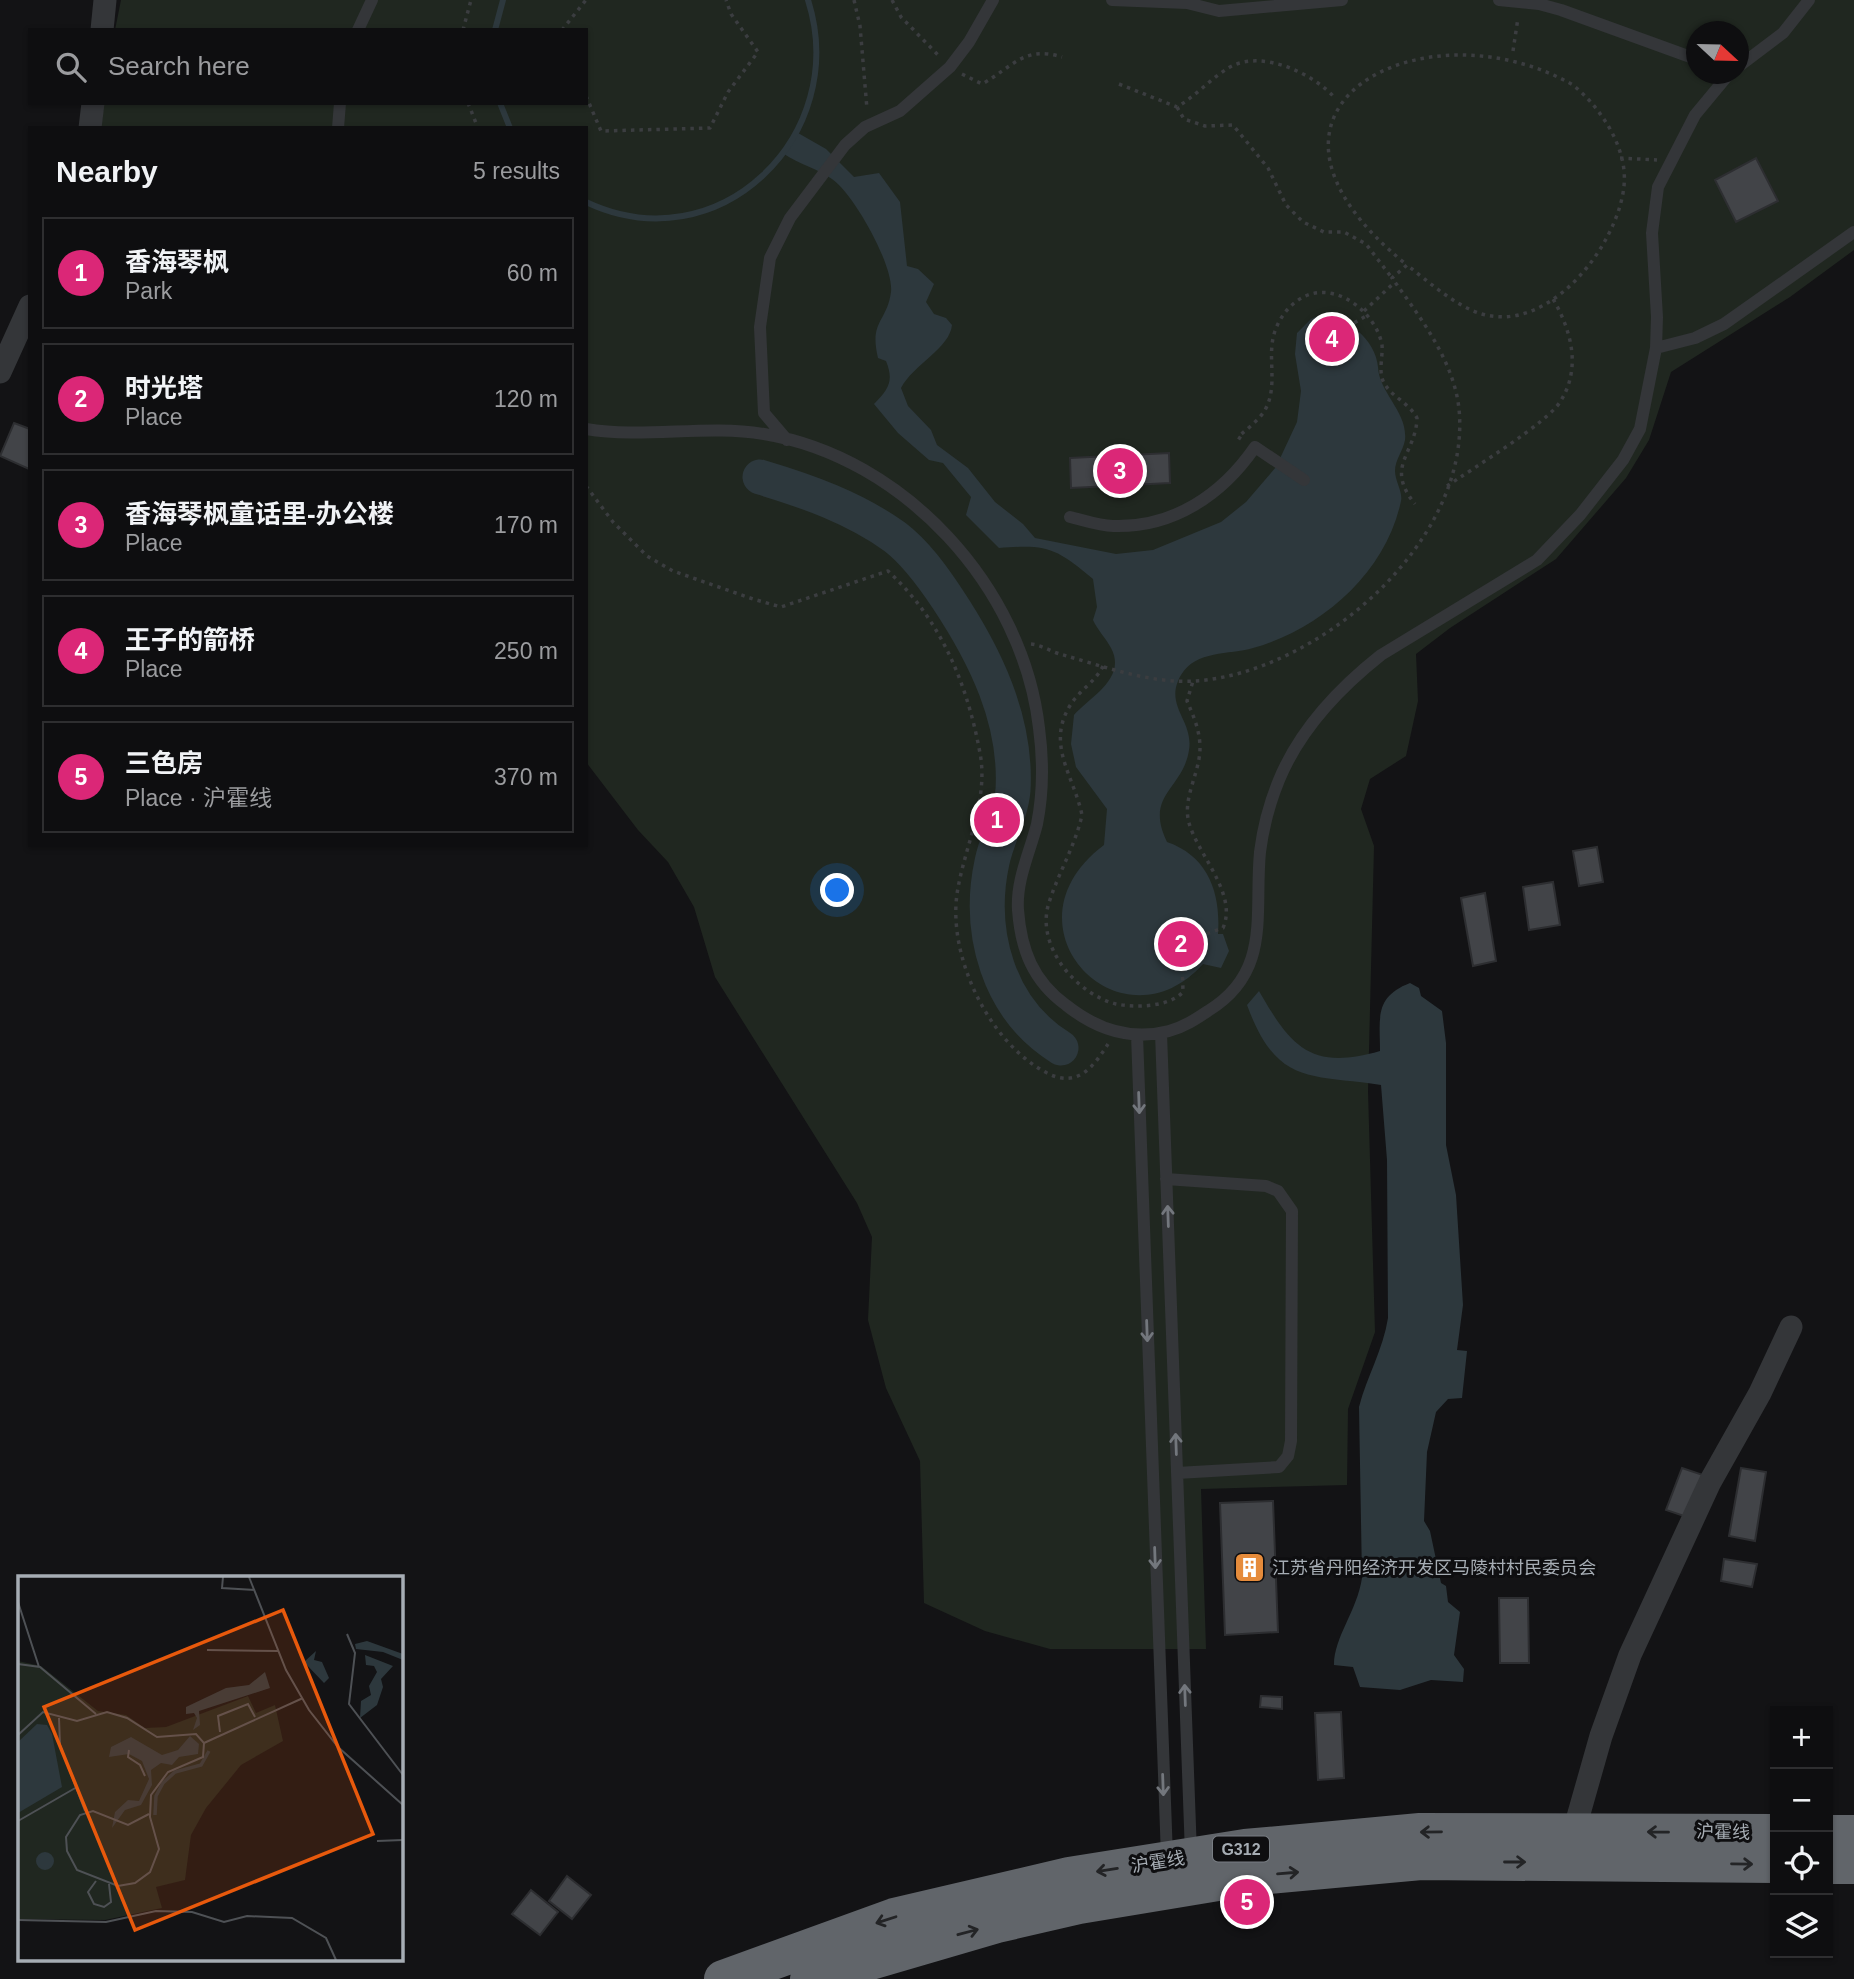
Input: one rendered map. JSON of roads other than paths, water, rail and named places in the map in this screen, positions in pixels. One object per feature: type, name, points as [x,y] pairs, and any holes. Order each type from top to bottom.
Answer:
[{"type":"highway","name":"沪霍线","points":[[808,1979],[1181,1873],[1245,1848],[1420,1832],[1770,1833]]},
{"type":"highway","points":[[1833,1834],[1854,1834]]},
{"type":"highway","name":"沪霍线","points":[[723,1979],[894,1917],[1069,1876],[1181,1873],[1248,1877],[1421,1861],[1770,1864]]},
{"type":"highway","points":[[1833,1865],[1854,1865]]},
{"type":"street","points":[[102,28],[105,0]]},
{"type":"street","points":[[90,126],[93,105]]},
{"type":"street","points":[[0,372],[28,310]]},
{"type":"street","points":[[1574,1831],[1601,1736],[1630,1655],[1710,1482],[1760,1393],[1791,1327]]},
{"type":"lane","points":[[359,28],[372,0]]},
{"type":"lane","points":[[787,440],[764,414],[760,327],[770,258],[797,208],[845,145],[871,124],[900,111],[950,67],[969,42],[993,0]]},
{"type":"lane","points":[[1112,0],[1187,2],[1219,11],[1342,0]]},
{"type":"lane","points":[[1499,0],[1539,4],[1593,20],[1686,56]]},
{"type":"lane","points":[[1749,59],[1783,33],[1809,0]]},
{"type":"lane","points":[[588,429],[625,433],[741,432],[787,440],[857,466],[919,506],[969,562],[992,596],[1015,644],[1033,693],[1040,752],[1038,818],[1018,900],[1022,944],[1041,983],[1054,996],[1101,1027],[1137,1035],[1161,1033],[1181,1027],[1221,1004],[1249,968],[1259,922],[1261,850],[1270,807],[1288,759],[1318,715],[1358,673],[1381,656],[1512,578],[1557,541],[1606,484],[1640,429],[1656,348],[1652,210],[1667,164],[1695,115],[1721,84]]},
{"type":"lane","points":[[338,126],[340,105]]},
{"type":"lane","points":[[1656,348],[1695,338],[1724,324],[1854,232]]},
{"type":"lane","points":[[1070,517],[1110,526],[1141,525],[1166,519],[1208,498],[1234,475],[1255,447],[1304,480]]},
{"type":"lane","points":[[1161,1033],[1177,1473],[1181,1873]]},
{"type":"lane","points":[[1137,1035],[1181,1873]]},
{"type":"lane","points":[[1166,1180],[1266,1186],[1278,1191],[1292,1211],[1292,1407],[1288,1456],[1279,1467],[1261,1470],[1177,1473]]},
{"type":"waterway","points":[[496,28],[503,0]]},
{"type":"waterway","points":[[588,203],[635,217],[683,216],[726,201],[763,175],[792,140],[810,97],[816,50],[808,0]]},
{"type":"waterway","points":[[501,105],[509,126]]},
{"type":"waterway","points":[[760,477],[830,501],[864,517],[895,537],[930,574],[974,642],[986,665],[1004,714],[1013,764],[1012,799],[994,853],[988,888],[991,941],[997,967],[1022,1012],[1039,1032],[1061,1048]]},
{"type":"place","name":"王子的箭桥","points":[[1332,339]]},
{"type":"place","name":"香海琴枫童话里-办公楼","points":[[1120,471]]},
{"type":"place","name":"香海琴枫","points":[[997,820]]},
{"type":"place","name":"时光塔","points":[[1181,944]]},
{"type":"place","name":"江苏省丹阳经济开发区马陵村村民委员会","points":[[1249,1568]]},
{"type":"place","name":"三色房","points":[[1247,1902]]}]
